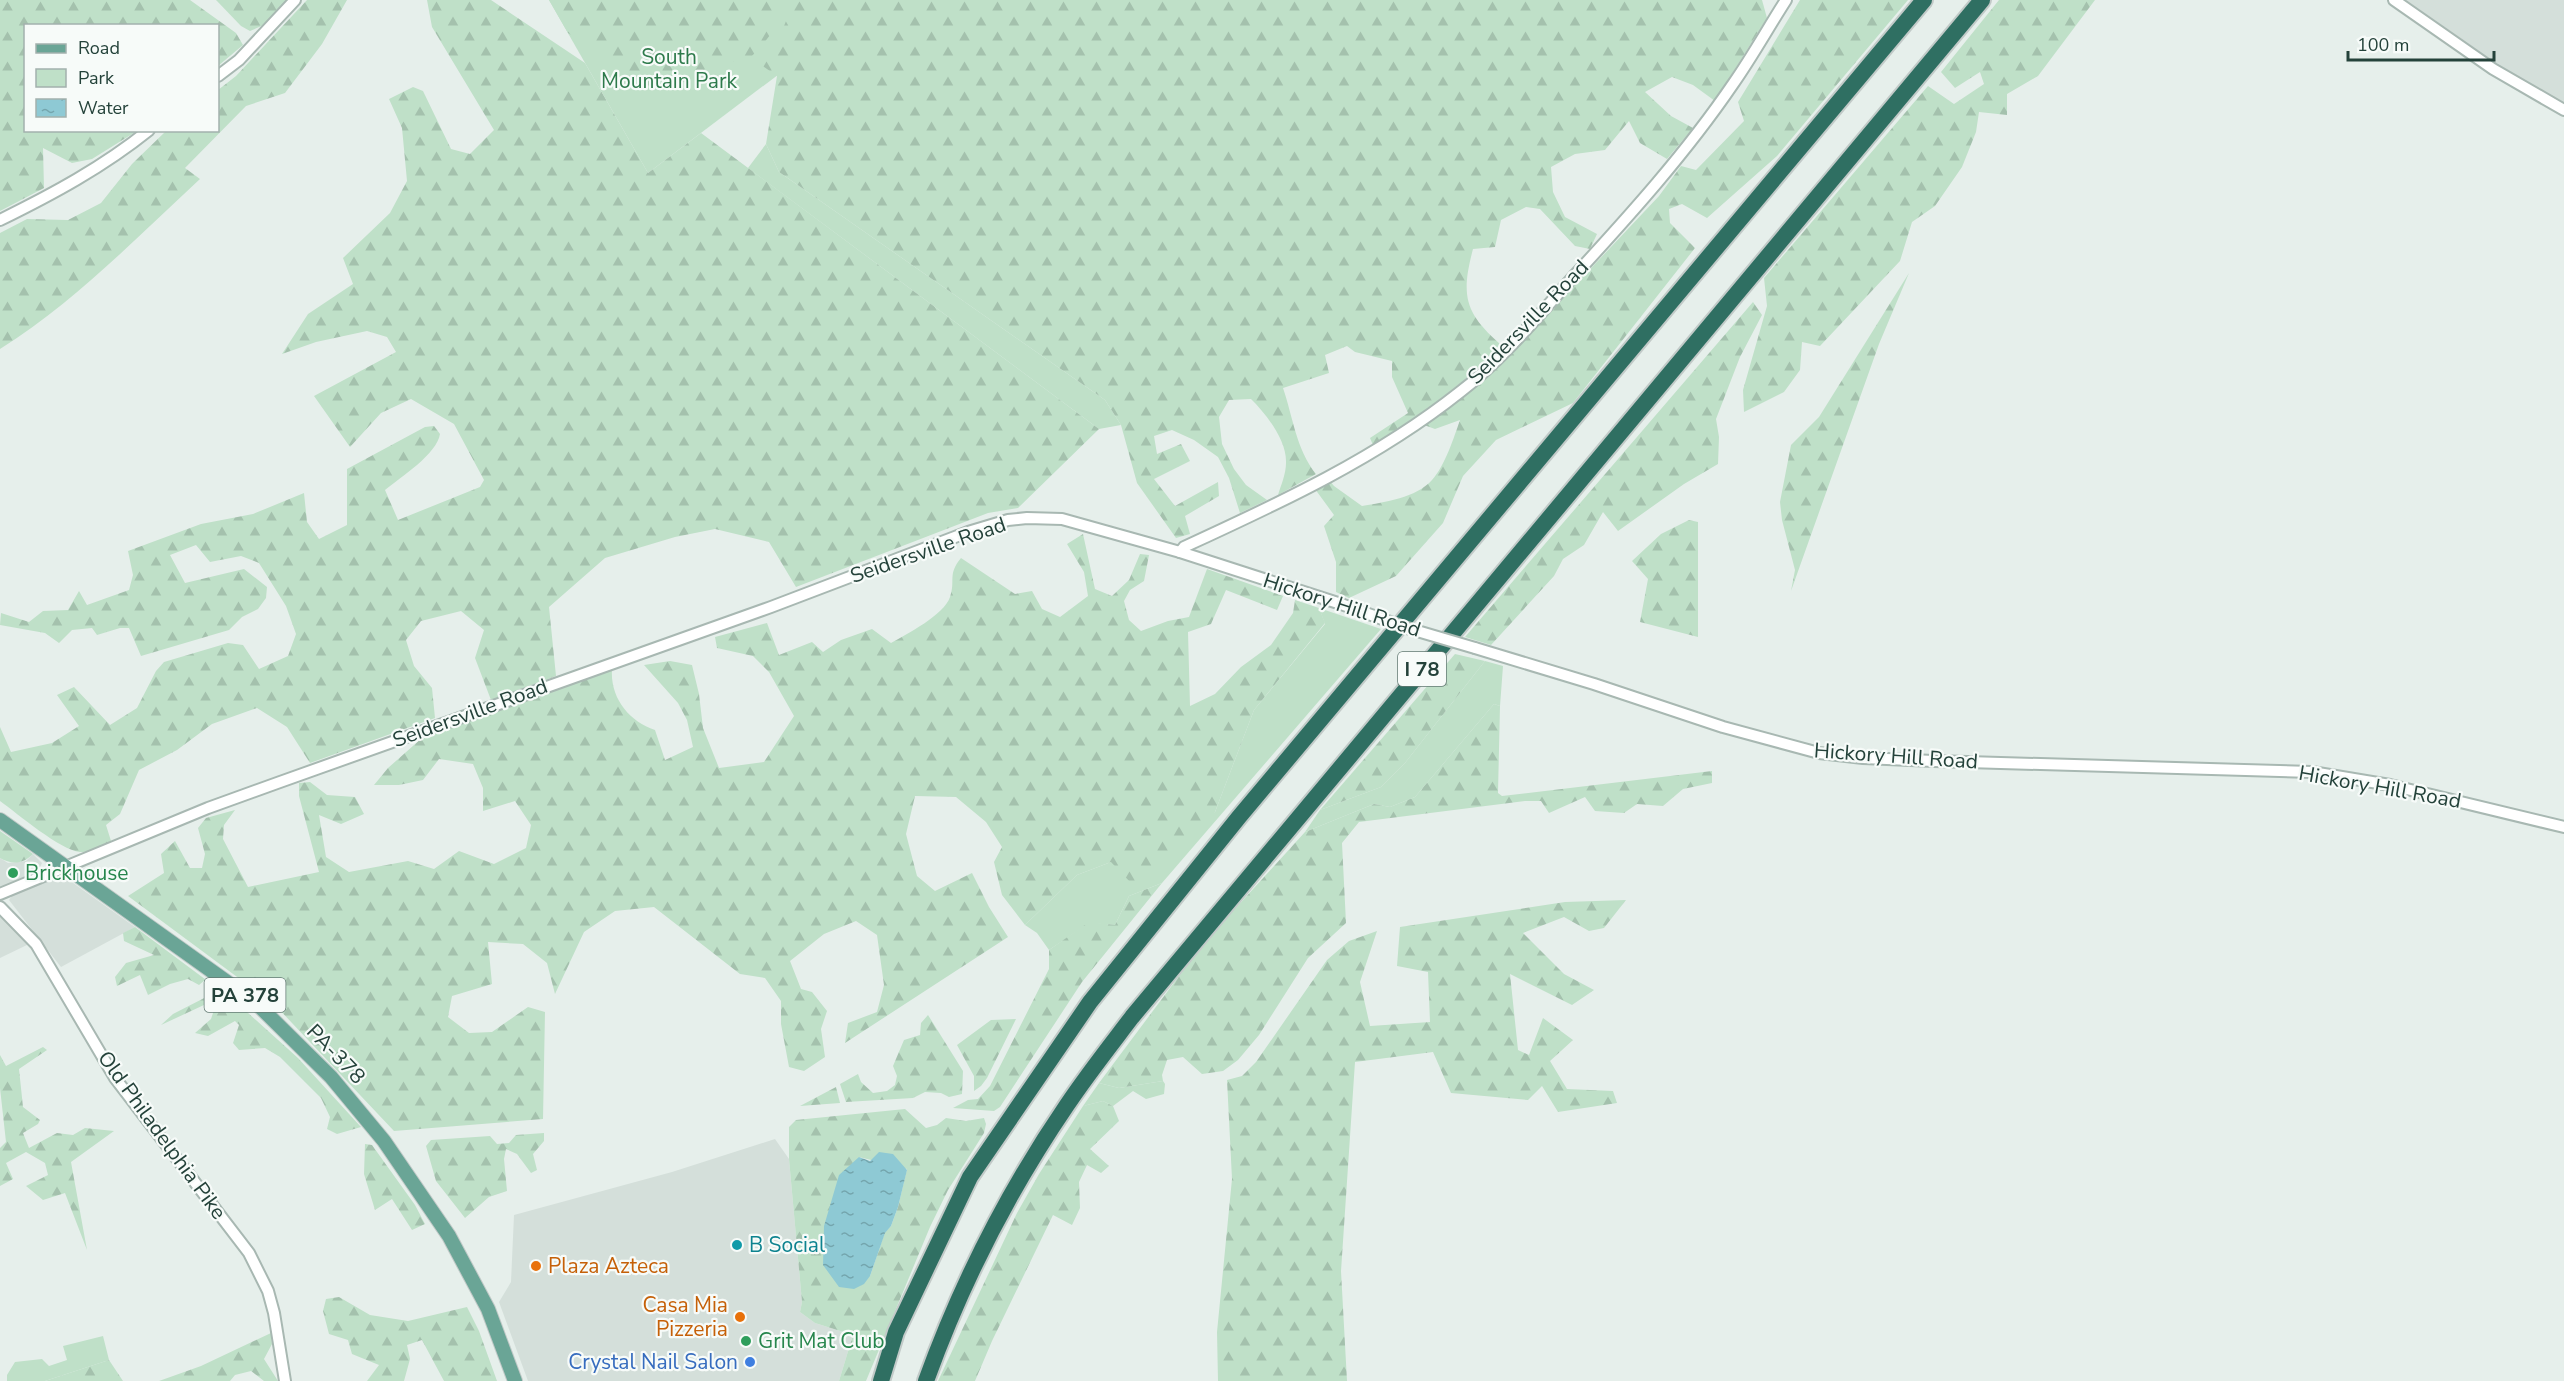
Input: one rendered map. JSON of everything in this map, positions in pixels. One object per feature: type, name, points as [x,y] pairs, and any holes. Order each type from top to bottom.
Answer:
[{"type":"highway","name":"I 78","points":[[881,1381],[896,1332],[970,1177],[1090,1002],[1239,817],[1924,0]]},
{"type":"highway","name":"I 78","points":[[926,1381],[940,1341],[977,1260],[1010,1197],[1066,1105],[1132,1017],[1982,0]]},
{"type":"main road","name":"PA-378","points":[[0,820],[68,866],[255,1002],[331,1077],[384,1141],[449,1236],[488,1310],[515,1381]]},
{"type":"street","points":[[219,75],[238,60],[295,0]]},
{"type":"street","name":"Seidersville Road","points":[[0,894],[208,808],[771,607],[919,549],[989,525],[1027,518],[1062,519],[1180,552],[1184,547],[1275,506],[1413,426],[1484,372],[1650,192],[1733,85],[1786,0]]},
{"type":"street","points":[[2394,0],[2493,69],[2564,110]]},
{"type":"street","points":[[0,220],[86,175],[119,154],[146,132]]},
{"type":"street","name":"Hickory Hill Road","points":[[1180,552],[1341,604],[1407,628],[1594,684],[1723,727],[1819,753],[1863,758],[2312,772],[2382,783],[2564,827]]},
{"type":"street","name":"Old Philadelphia Pike","points":[[0,907],[36,944],[115,1078],[254,1261],[268,1291],[274,1313],[285,1381]]},
{"type":"shaded area","points":[[2406,0],[2564,0],[2564,103],[2499,65]]},
{"type":"shaded area","points":[[33,854],[42,863],[37,873],[0,890],[0,858],[8,863],[26,861]]},
{"type":"shaded area","points":[[61,877],[66,878],[135,927],[61,967],[9,900],[23,890]]},
{"type":"shaded area","points":[[0,914],[29,944],[0,958]]},
{"type":"shaded area","points":[[775,1139],[789,1159],[802,1302],[800,1312],[815,1323],[853,1335],[839,1381],[528,1381],[499,1302],[511,1282],[514,1215],[672,1172]]},
{"type":"green space","points":[[0,0],[190,0],[236,33],[243,45],[219,65],[219,24],[24,24],[24,132],[135,132],[92,159],[72,163],[43,148],[44,188],[0,211]]},
{"type":"green space","points":[[216,0],[288,0],[266,24],[250,31],[241,26]]},
{"type":"green space","points":[[307,0],[347,0],[322,44],[285,93],[246,106],[185,168],[200,179],[79,290],[28,331],[0,349],[0,233],[27,219],[68,220],[101,203],[132,164],[165,132],[219,132],[219,89],[236,76]]},
{"type":"green space","points":[[427,0],[491,0],[585,63],[648,173],[701,133],[1099,429],[1018,508],[988,513],[796,587],[769,542],[715,529],[675,537],[605,558],[549,607],[556,676],[491,700],[475,658],[484,630],[461,611],[421,621],[406,640],[414,666],[432,688],[435,718],[310,763],[287,727],[257,708],[212,724],[177,750],[139,770],[120,814],[106,825],[111,841],[88,851],[72,850],[51,838],[0,801],[0,727],[11,752],[52,743],[79,726],[57,695],[74,687],[110,725],[137,708],[156,671],[164,662],[228,643],[243,645],[259,669],[288,656],[296,634],[286,606],[259,563],[241,556],[210,562],[196,545],[170,555],[185,583],[244,569],[267,587],[266,598],[258,609],[242,617],[229,630],[141,656],[129,628],[120,628],[97,635],[92,628],[72,630],[59,643],[45,633],[0,625],[1,613],[29,622],[43,611],[68,610],[79,591],[87,605],[129,590],[133,575],[128,551],[201,524],[253,514],[304,493],[307,522],[319,539],[347,525],[347,469],[425,427],[434,426],[440,434],[437,442],[417,465],[385,490],[398,520],[480,487],[484,480],[454,424],[411,399],[381,413],[350,447],[314,396],[396,352],[387,337],[367,331],[316,342],[282,354],[308,314],[353,284],[343,258],[390,213],[407,181],[402,128],[389,99],[413,87],[423,91],[451,149],[470,154],[494,130],[432,27]]},
{"type":"green space","name":"South Mountain Park","points":[[549,0],[877,0],[648,173]]},
{"type":"green space","points":[[549,0],[785,0],[770,34],[746,62],[718,61],[684,82],[655,91],[568,33]]},
{"type":"green space","points":[[793,0],[1762,0],[1767,18],[1715,101],[1693,85],[1672,77],[1645,92],[1671,116],[1693,128],[1667,159],[1640,143],[1629,121],[1605,150],[1575,154],[1551,167],[1553,192],[1565,217],[1597,234],[1590,249],[1575,246],[1540,209],[1526,207],[1501,220],[1495,247],[1473,249],[1467,279],[1468,302],[1479,322],[1500,344],[1456,387],[1407,422],[1373,445],[1370,438],[1408,413],[1392,377],[1392,361],[1355,352],[1347,346],[1325,355],[1329,373],[1283,388],[1299,443],[1316,474],[1278,495],[1286,463],[1279,437],[1269,420],[1251,399],[1229,400],[1219,417],[1222,444],[1234,469],[1246,485],[1267,500],[1240,513],[1229,478],[1218,457],[1194,440],[1172,430],[1154,436],[1157,454],[1181,444],[1190,461],[1154,479],[1175,506],[1218,482],[1219,496],[1185,516],[1190,534],[1176,538],[1137,483],[1121,425],[1105,400],[779,172],[766,144],[777,76],[757,62],[771,48],[780,34]]},
{"type":"green space","points":[[1800,0],[1908,0],[1777,156],[1707,218],[1682,204],[1669,209],[1670,223],[1695,248],[1573,403],[1496,440],[1463,476],[1443,523],[1396,576],[1349,598],[1336,592],[1336,562],[1324,526],[1334,515],[1315,489],[1329,480],[1362,506],[1409,495],[1432,480],[1445,459],[1460,420],[1435,429],[1424,425],[1512,352],[1659,196],[1681,166],[1696,170],[1744,121],[1738,102]]},
{"type":"green space","points":[[1999,0],[2095,0],[2038,76],[2007,94],[2007,115],[1979,112],[1976,132],[1962,167],[1935,206],[1912,222],[1900,261],[1820,346],[1802,342],[1800,370],[1784,392],[1744,412],[1743,390],[1767,306],[1764,278],[1928,86],[1954,104],[1984,84],[1980,72],[1955,88],[1941,72]]},
{"type":"green space","points":[[766,144],[779,172],[1105,400],[1121,425],[1099,429],[748,168]]},
{"type":"green space","points":[[1909,273],[1879,344],[1791,591],[1795,570],[1782,520],[1780,502],[1791,445],[1819,417]]},
{"type":"green space","points":[[1753,302],[1762,315],[1740,357],[1716,419],[1719,437],[1718,464],[1684,484],[1618,531],[1603,512],[1584,545],[1563,559],[1554,576],[1491,645],[1465,637]]},
{"type":"green space","points":[[1689,520],[1698,522],[1698,637],[1640,622],[1648,579],[1632,561],[1661,534]]},
{"type":"green space","points":[[1083,534],[1095,589],[1112,596],[1129,580],[1140,554],[1149,555],[1144,581],[1130,590],[1124,601],[1129,620],[1141,631],[1168,621],[1189,617],[1207,569],[1283,596],[1277,610],[1226,590],[1211,624],[1188,632],[1190,706],[1215,694],[1241,667],[1271,645],[1293,613],[1295,600],[1319,608],[1325,623],[1254,710],[1215,812],[1174,861],[1132,884],[1111,862],[1077,875],[1025,925],[1002,895],[994,862],[1002,847],[986,822],[956,797],[915,796],[906,834],[917,876],[935,891],[972,873],[989,907],[1008,937],[845,1043],[848,1023],[877,1012],[884,985],[877,935],[856,921],[824,934],[790,961],[801,989],[812,992],[827,1011],[821,1029],[825,1057],[804,1071],[789,1067],[781,1024],[781,1001],[765,978],[740,974],[654,907],[615,911],[584,932],[555,994],[547,963],[523,944],[488,942],[492,984],[452,996],[448,1017],[469,1033],[492,1032],[528,1007],[545,1012],[543,1119],[394,1131],[275,1005],[128,896],[164,873],[161,854],[175,841],[190,868],[202,868],[205,854],[198,828],[206,818],[235,810],[224,825],[223,839],[248,887],[319,872],[299,796],[299,783],[310,782],[327,795],[355,797],[364,814],[341,824],[319,815],[326,857],[349,872],[408,861],[434,869],[459,851],[494,864],[526,848],[531,825],[515,801],[483,811],[483,788],[473,764],[439,759],[423,780],[399,785],[374,785],[388,768],[422,738],[612,669],[614,690],[618,699],[637,721],[655,730],[665,760],[693,747],[687,720],[678,703],[644,665],[670,661],[692,665],[699,694],[703,728],[719,768],[764,762],[794,716],[769,672],[753,656],[717,648],[715,637],[767,623],[779,655],[812,642],[823,652],[841,640],[872,629],[891,643],[924,623],[946,604],[952,591],[954,569],[961,558],[1015,594],[1032,591],[1042,609],[1060,617],[1088,596],[1084,572],[1067,544]]},
{"type":"green space","points":[[1319,608],[1381,629],[1162,883],[1129,896],[1115,925],[1089,923],[1049,950],[1037,933],[1025,925],[1077,875],[1111,862],[1215,812],[1254,710],[1325,624]]},
{"type":"green space","points":[[1455,654],[1485,661],[1405,763],[1381,787],[1320,810]]},
{"type":"green space","points":[[1485,661],[1503,666],[1500,706],[1494,704],[1415,797],[1390,807],[1374,804],[1305,832],[1320,810],[1381,787],[1405,763]]},
{"type":"green space","points":[[1494,704],[1500,706],[1498,793],[1502,796],[1712,771],[1712,783],[1683,789],[1663,806],[1637,804],[1624,813],[1595,811],[1585,797],[1549,813],[1541,801],[1525,801],[1359,822],[1342,843],[1346,923],[1308,958],[1259,1035],[1238,1060],[1223,1071],[1202,1074],[1183,1057],[1167,1060],[1162,1075],[1163,1081],[1119,1088],[1099,1083],[1179,976],[1233,911],[1305,832],[1374,804],[1390,807],[1415,797]]},
{"type":"green space","points":[[0,831],[33,854],[17,862],[9,862],[0,858]]},
{"type":"green space","points":[[1162,883],[1082,982],[1000,1107],[994,1111],[953,1108],[968,1100],[978,1099],[990,1086],[1049,969],[1049,950],[1089,922],[1115,925],[1129,896]]},
{"type":"green space","points":[[1626,900],[1604,928],[1589,931],[1564,917],[1523,933],[1564,974],[1594,990],[1572,1005],[1510,974],[1518,1050],[1529,1055],[1543,1018],[1573,1040],[1550,1061],[1567,1089],[1613,1091],[1617,1103],[1558,1112],[1542,1086],[1528,1100],[1451,1093],[1433,1052],[1355,1062],[1341,1271],[1347,1381],[1218,1381],[1217,1332],[1232,1179],[1227,1080],[1242,1076],[1256,1062],[1327,960],[1349,941],[1377,931],[1360,982],[1370,1026],[1430,1022],[1428,972],[1397,966],[1400,927],[1565,902]]},
{"type":"green space","points":[[135,927],[237,1003],[298,1058],[361,1127],[337,1134],[327,1129],[330,1117],[321,1098],[280,1057],[265,1048],[239,1050],[233,1043],[239,1025],[235,1021],[208,1036],[195,1033],[211,1019],[215,1007],[204,1005],[161,1025],[173,1014],[214,993],[205,980],[199,985],[188,979],[170,984],[148,995],[140,975],[117,986],[115,977],[126,963],[154,955],[124,941],[123,933]]},
{"type":"green space","points":[[928,1015],[963,1071],[962,1094],[949,1097],[941,1093],[925,1092],[913,1098],[846,1102],[840,1084],[858,1074],[861,1082],[873,1093],[887,1091],[895,1085],[897,1076],[893,1066],[904,1040],[920,1035],[921,1023]]},
{"type":"green space","points":[[1016,1019],[987,1078],[974,1091],[974,1076],[957,1045],[991,1020]]},
{"type":"green space","points":[[43,1047],[47,1050],[19,1069],[23,1107],[40,1120],[38,1124],[23,1133],[29,1148],[57,1133],[73,1135],[85,1128],[114,1131],[71,1162],[87,1250],[65,1193],[43,1200],[26,1186],[48,1175],[45,1163],[26,1152],[6,1163],[13,1179],[0,1186],[0,1148],[6,1142],[0,1088],[0,1055],[6,1066]]},
{"type":"green space","points":[[1163,1081],[1164,1094],[1146,1099],[1133,1091],[1113,1106],[1103,1101],[1083,1106],[1099,1083],[1119,1088]]},
{"type":"green space","points":[[836,1087],[840,1103],[800,1106]]},
{"type":"green space","points":[[1103,1101],[1113,1106],[1119,1121],[1090,1149],[1109,1166],[1101,1173],[1087,1165],[1079,1182],[1080,1208],[1072,1225],[1053,1215],[975,1381],[938,1381],[1017,1213],[1039,1174],[1083,1106]]},
{"type":"green space","points":[[905,1109],[926,1128],[937,1125],[946,1118],[966,1121],[984,1118],[986,1124],[984,1133],[948,1190],[930,1227],[866,1381],[839,1381],[853,1335],[815,1323],[800,1312],[802,1302],[789,1159],[789,1127],[796,1120]],"holes":[[[859,1157],[907,1169],[898,1207],[891,1226],[885,1232],[870,1276]]]},
{"type":"green space","points":[[544,1133],[544,1141],[533,1154],[537,1170],[531,1173],[517,1154],[506,1149],[504,1159],[507,1191],[489,1197],[465,1218],[436,1181],[426,1146],[431,1140],[490,1136],[497,1144],[509,1143],[516,1135]]},
{"type":"green space","points":[[365,1144],[372,1145],[415,1205],[425,1224],[412,1230],[392,1199],[375,1210],[364,1174]]},
{"type":"green space","points":[[339,1297],[370,1315],[408,1321],[467,1307],[479,1331],[497,1381],[444,1381],[422,1340],[407,1345],[410,1359],[404,1381],[367,1381],[379,1365],[352,1354],[348,1340],[329,1334],[323,1311],[326,1299]]},
{"type":"green space","points":[[271,1333],[272,1344],[264,1359],[278,1381],[264,1381],[251,1371],[235,1375],[230,1381],[159,1381],[201,1366]]},
{"type":"green space","points":[[103,1336],[109,1360],[45,1381],[7,1381],[7,1375],[15,1362],[42,1359],[49,1366],[67,1360],[63,1346]]},
{"type":"green space","points":[[109,1360],[123,1381],[45,1381]]},
{"type":"water","points":[[879,1152],[893,1154],[907,1170],[898,1207],[891,1226],[885,1233],[870,1276],[864,1284],[854,1289],[839,1287],[823,1265],[824,1226],[839,1175],[859,1157],[870,1161]]},
{"type":"place","name":"Brickhouse","points":[[13,873]]},
{"type":"place","name":"B Social","points":[[737,1245]]},
{"type":"place","name":"Plaza Azteca","points":[[536,1266]]},
{"type":"place","name":"Casa Mia Pizzeria","points":[[740,1317]]},
{"type":"place","name":"Grit Mat Club","points":[[746,1341]]},
{"type":"place","name":"Crystal Nail Salon","points":[[750,1362]]}]
